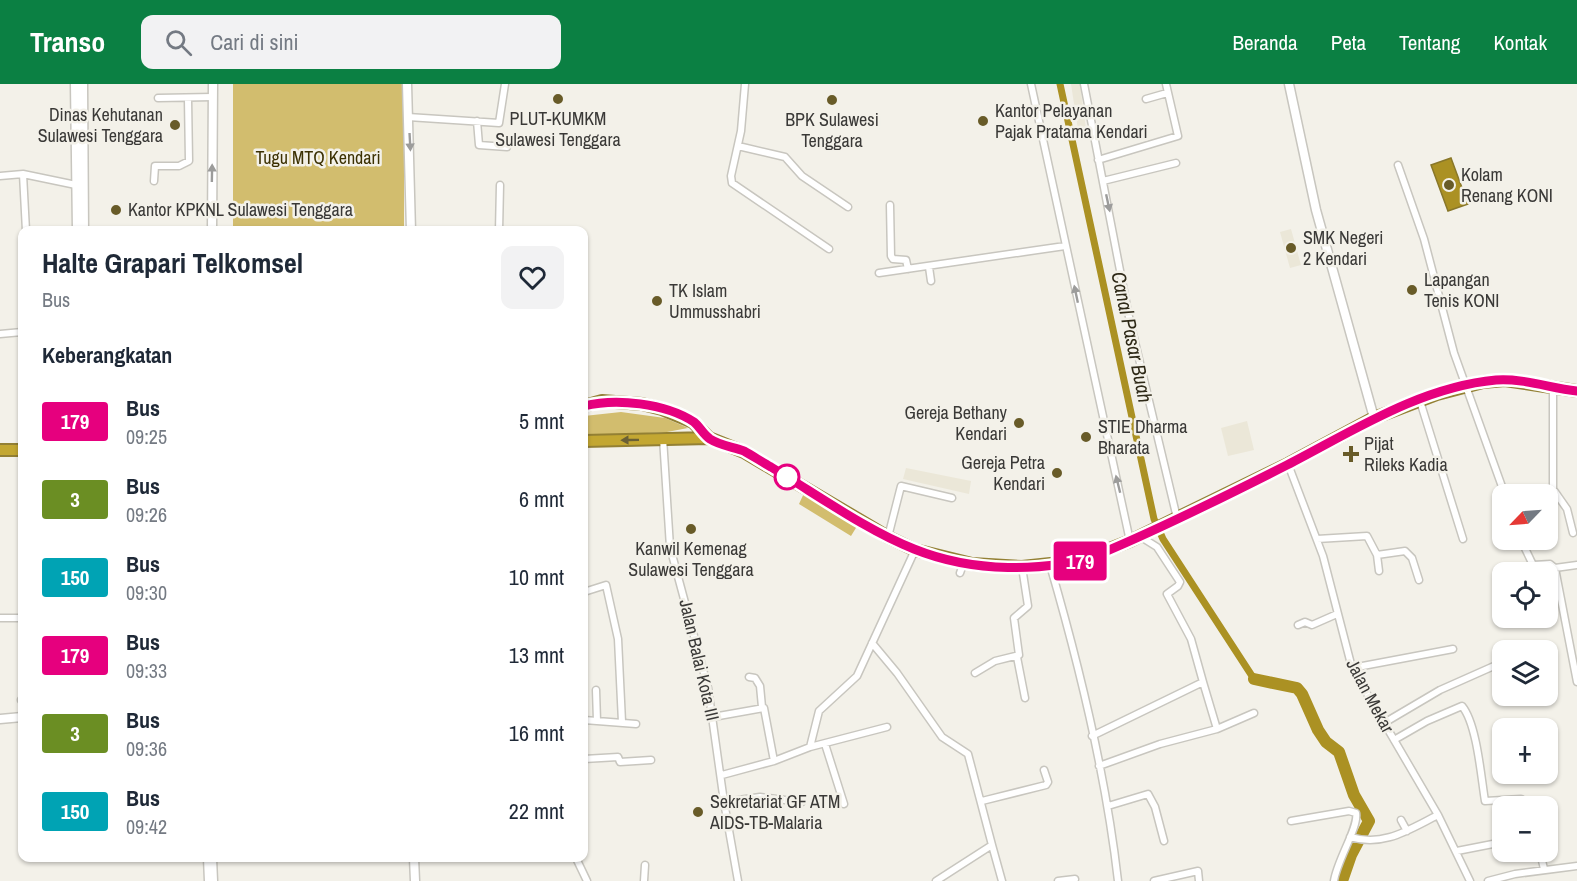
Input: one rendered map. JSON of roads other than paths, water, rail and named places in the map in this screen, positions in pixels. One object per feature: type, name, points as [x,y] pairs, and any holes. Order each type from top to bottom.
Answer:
[{"type":"highway","points":[[588,405],[602,401],[642,404],[693,422],[709,438],[744,452],[888,537],[962,568],[1022,567],[1079,561],[1139,537],[1288,464],[1374,418],[1465,386],[1505,380],[1577,391]]},
{"type":"highway","points":[[688,439],[693,422]]},
{"type":"highway","points":[[588,441],[709,438]]},
{"type":"highway","points":[[0,450],[18,450]]},
{"type":"street","points":[[75,84],[77,226]]},
{"type":"street","points":[[83,84],[84,226]]},
{"type":"street","points":[[212,226],[213,84]]},
{"type":"street","points":[[407,84],[411,226]]},
{"type":"street","points":[[408,117],[499,122],[505,84]]},
{"type":"street","points":[[745,84],[738,146],[731,176],[732,183],[829,249]]},
{"type":"street","points":[[1031,84],[1065,246],[1139,537],[1157,547],[1180,582],[1167,594],[1191,639],[1217,729]]},
{"type":"street","points":[[1084,84],[1129,317],[1173,520]]},
{"type":"street","points":[[1098,160],[1172,139],[1178,135],[1166,84]]},
{"type":"street","points":[[1289,84],[1322,231],[1374,418]]},
{"type":"street","points":[[1146,99],[1167,93]]},
{"type":"street","points":[[158,98],[213,97]]},
{"type":"street","points":[[154,181],[155,166],[179,165],[189,160],[188,99]]},
{"type":"street","points":[[477,122],[480,146],[507,147]]},
{"type":"street","points":[[738,146],[785,157],[802,176],[848,207]]},
{"type":"street","points":[[1103,181],[1176,163]]},
{"type":"street","points":[[1398,165],[1424,239],[1465,386],[1500,484]]},
{"type":"street","points":[[0,176],[23,174],[76,184]]},
{"type":"street","points":[[23,174],[26,226]]},
{"type":"street","points":[[499,226],[500,185]]},
{"type":"street","points":[[890,205],[891,256],[893,259],[906,260],[908,270]]},
{"type":"street","points":[[879,273],[1065,246]]},
{"type":"street","points":[[929,267],[931,281]]},
{"type":"street","points":[[0,334],[18,332]]},
{"type":"street","points":[[1553,388],[1553,489],[1567,508],[1573,533]]},
{"type":"street","points":[[1420,401],[1463,539]]},
{"type":"street","name":"Jalan Balai Kota III","points":[[663,438],[670,546],[700,654],[713,717],[724,802],[738,881]]},
{"type":"street","name":"Jalan Mekar","points":[[1288,464],[1317,538],[1352,668],[1438,815],[1457,850],[1470,881]]},
{"type":"street","points":[[888,537],[901,486],[952,498]]},
{"type":"street","points":[[1317,538],[1367,536],[1377,555],[1379,571]]},
{"type":"street","points":[[810,747],[819,711],[838,692],[854,681],[915,549]]},
{"type":"street","points":[[1377,555],[1400,551],[1410,554],[1419,580]]},
{"type":"street","points":[[1050,565],[1067,625],[1108,806],[1118,881]]},
{"type":"street","points":[[1558,568],[1577,565]]},
{"type":"street","points":[[1022,567],[1028,606],[1014,618],[1020,654],[1017,657],[1025,698]]},
{"type":"street","points":[[1558,583],[1577,678]]},
{"type":"street","points":[[588,590],[605,584],[618,639],[622,722]]},
{"type":"street","points":[[1298,625],[1305,622],[1312,625],[1337,614]]},
{"type":"street","points":[[0,618],[18,618]]},
{"type":"street","points":[[872,643],[897,673],[942,737],[968,754],[1002,881]]},
{"type":"street","points":[[1352,668],[1453,649]]},
{"type":"street","points":[[975,673],[995,661],[1017,657]]},
{"type":"street","points":[[1384,723],[1440,690],[1492,667]]},
{"type":"street","points":[[749,677],[755,678],[759,684],[762,707],[768,717],[774,761]]},
{"type":"street","points":[[1092,736],[1203,682]]},
{"type":"street","points":[[596,690],[597,721]]},
{"type":"street","points":[[1394,740],[1427,721],[1462,706],[1468,717],[1485,801],[1492,801]]},
{"type":"street","points":[[713,717],[762,707]]},
{"type":"street","points":[[1099,766],[1160,744],[1217,729],[1254,713]]},
{"type":"street","points":[[0,719],[18,717]]},
{"type":"street","points":[[588,720],[636,724]]},
{"type":"street","points":[[722,775],[774,761],[810,747],[886,727]]},
{"type":"street","points":[[825,744],[844,804]]},
{"type":"street","points":[[588,759],[618,758],[620,762],[651,760]]},
{"type":"street","points":[[982,801],[1046,785],[1044,770]]},
{"type":"street","points":[[1108,806],[1148,794],[1155,807],[1164,841]]},
{"type":"street","points":[[724,802],[760,797],[802,802]]},
{"type":"street","points":[[1292,821],[1354,811],[1357,816],[1356,823],[1336,869],[1334,881]]},
{"type":"street","points":[[1351,837],[1362,840],[1390,838],[1438,815]]},
{"type":"street","points":[[1401,819],[1407,831]]},
{"type":"street","points":[[1457,850],[1492,844]]},
{"type":"street","points":[[936,881],[992,845]]},
{"type":"street","points":[[207,862],[208,881]]},
{"type":"street","points":[[213,862],[214,881]]},
{"type":"street","points":[[414,862],[415,881]]},
{"type":"street","points":[[578,862],[587,881]]},
{"type":"street","points":[[1542,862],[1544,869]]},
{"type":"street","points":[[644,881],[645,865]]},
{"type":"street","points":[[1488,881],[1544,869],[1577,866]]},
{"type":"street","points":[[1154,881],[1198,871],[1199,881]]},
{"type":"street","points":[[1058,881],[1075,879]]},
{"type":"waterway","name":"Canal Pasar Buah","points":[[1060,84],[1154,519],[1163,539],[1254,679]]},
{"type":"waterway","points":[[1254,679],[1297,688],[1318,730],[1326,742],[1339,752],[1354,795],[1369,821],[1351,855],[1342,881]]},
{"type":"place","name":"PLUT-KUMKM Sulawesi Tenggara","points":[[558,99]]},
{"type":"place","name":"BPK Sulawesi Tenggara","points":[[832,100]]},
{"type":"place","name":"Kantor Pelayanan Pajak Pratama Kendari","points":[[983,121]]},
{"type":"place","name":"Dinas Kehutanan Sulawesi Tenggara","points":[[175,125]]},
{"type":"place","name":"Kolam Renang KONI","points":[[1449,185]]},
{"type":"place","name":"Kantor KPKNL Sulawesi Tenggara","points":[[116,210]]},
{"type":"place","name":"SMK Negeri 2 Kendari","points":[[1291,248]]},
{"type":"place","name":"Lapangan Tenis KONI","points":[[1412,290]]},
{"type":"place","name":"TK Islam Ummusshabri","points":[[657,301]]},
{"type":"place","name":"Gereja Bethany Kendari","points":[[1019,423]]},
{"type":"place","name":"STIE Dharma Bharata","points":[[1086,437]]},
{"type":"place","name":"Pijat Rileks Kadia","points":[[1351,454]]},
{"type":"place","name":"Gereja Petra Kendari","points":[[1057,473]]},
{"type":"place","name":"Kanwil Kemenag Sulawesi Tenggara","points":[[691,529]]},
{"type":"place","name":"Sekretariat GF ATM AIDS-TB-Malaria","points":[[698,812]]},
{"type":"park label","name":"Tugu MTQ Kendari","points":[[318,158]]}]
